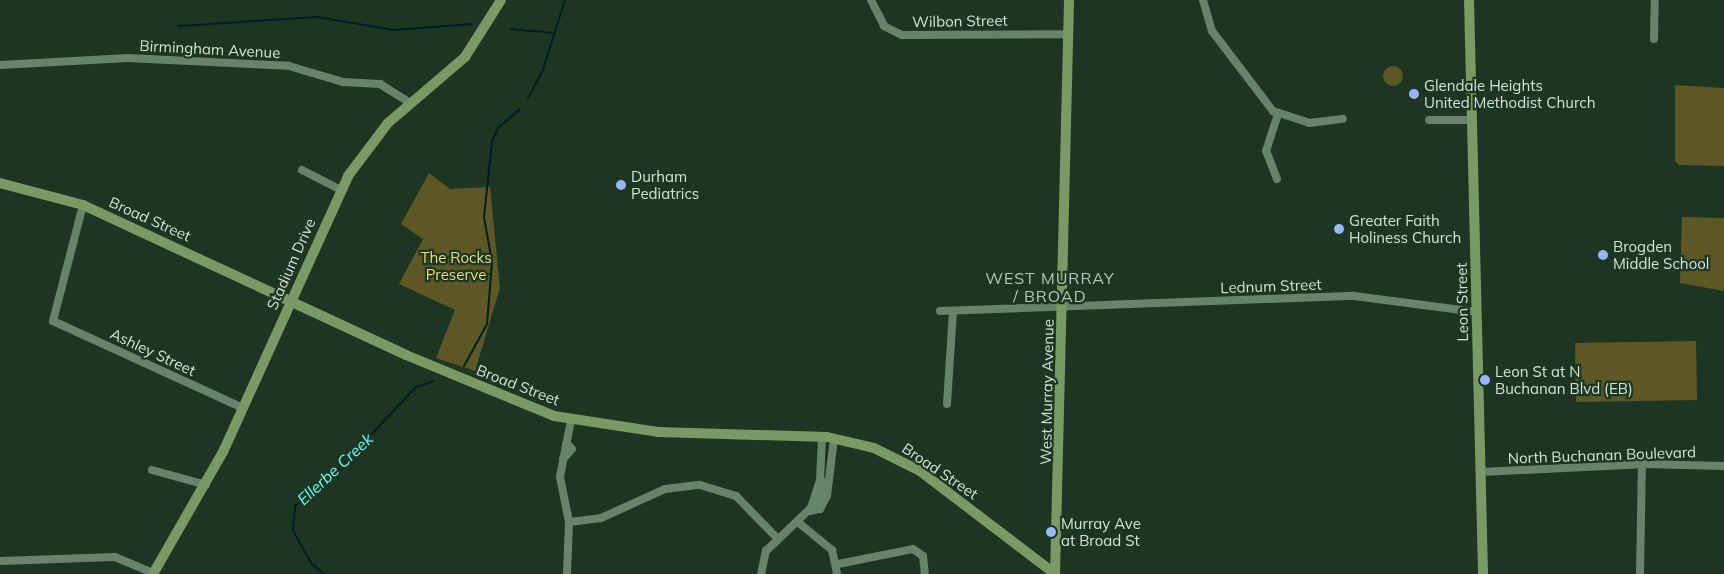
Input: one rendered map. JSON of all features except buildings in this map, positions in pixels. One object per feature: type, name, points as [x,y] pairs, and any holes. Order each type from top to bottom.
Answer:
[{"type":"street","name":"Stadium Drive","points":[[153,574],[206,484],[243,408],[341,190],[370,144],[410,103],[465,57],[501,0]]},
{"type":"street","name":"Wilbon Street","points":[[871,0],[884,26],[902,35],[1069,34]]},
{"type":"street","name":"West Murray Avenue","points":[[1055,574],[1064,307],[1069,0]]},
{"type":"street","points":[[1203,0],[1212,31],[1278,115],[1318,124],[1343,119]]},
{"type":"street","name":"Leon Street","points":[[1469,0],[1483,574]]},
{"type":"street","points":[[1654,39],[1655,0]]},
{"type":"street","name":"Birmingham Avenue","points":[[0,66],[128,58],[289,66],[343,82],[380,84],[410,103]]},
{"type":"street","points":[[1277,180],[1266,151],[1278,115]]},
{"type":"street","points":[[1429,120],[1472,120]]},
{"type":"street","points":[[302,170],[341,190]]},
{"type":"street","name":"Broad Street","points":[[0,183],[83,206],[290,303],[459,379],[529,408],[571,420],[658,432],[822,437],[834,438],[874,448],[908,464],[1055,574]]},
{"type":"street","name":"Ashley Street","points":[[83,206],[53,321],[243,408]]},
{"type":"street","name":"Lednum Street","points":[[940,311],[1354,296],[1477,312]]},
{"type":"street","points":[[947,404],[954,311]]},
{"type":"street","points":[[567,574],[569,522],[560,484],[571,420]]},
{"type":"street","points":[[761,574],[764,556],[778,539],[799,523],[810,511],[820,480],[822,437]]},
{"type":"street","points":[[810,511],[820,508],[828,482],[834,438]]},
{"type":"street","points":[[1640,574],[1642,464]]},
{"type":"street","name":"North Buchanan Boulevard","points":[[1481,472],[1642,464],[1724,466]]},
{"type":"street","points":[[152,470],[206,484]]},
{"type":"street","points":[[820,480],[828,482]]},
{"type":"street","points":[[820,480],[824,494]]},
{"type":"street","points":[[569,522],[601,518],[665,489],[700,485],[736,496],[778,539]]},
{"type":"street","points":[[799,523],[832,550],[838,564],[837,574]]},
{"type":"street","points":[[838,564],[913,549],[923,556],[925,574]]},
{"type":"street","points":[[0,561],[115,558],[153,574]]},
{"type":"green space","points":[[1393,66],[1400,69],[1403,76],[1400,83],[1393,86],[1386,83],[1383,76],[1386,69]]},
{"type":"green space","points":[[1675,85],[1724,88],[1724,166],[1679,165],[1675,161]]},
{"type":"green space","name":"The Rocks Preserve","points":[[429,173],[450,189],[490,187],[500,288],[475,371],[436,358],[455,310],[399,284],[423,239],[401,224]]},
{"type":"green space","points":[[1682,217],[1724,218],[1724,291],[1680,283]]},
{"type":"green space","points":[[1696,341],[1697,400],[1576,402],[1575,343]]},
{"type":"waterway","name":"Ellerbe Creek","points":[[528,98],[543,70],[565,0]]},
{"type":"waterway","points":[[178,26],[317,17],[394,30],[472,24]]},
{"type":"waterway","points":[[510,29],[555,33]]},
{"type":"waterway","name":"Ellerbe Creek","points":[[464,366],[487,324],[492,262],[484,217],[492,142],[498,128],[519,110]]},
{"type":"waterway","name":"Ellerbe Creek","points":[[324,574],[311,563],[293,530],[295,506],[338,470],[416,387],[434,381]]},
{"type":"place","name":"Glendale Heights United Methodist Church","points":[[1414,94]]},
{"type":"place","name":"Durham Pediatrics","points":[[621,185]]},
{"type":"place","name":"Greater Faith Holiness Church","points":[[1339,229]]},
{"type":"place","name":"Brogden Middle School","points":[[1603,255]]},
{"type":"place","name":"Leon St at N Buchanan Blvd (EB)","points":[[1485,380]]},
{"type":"place","name":"Murray Ave at Broad St","points":[[1051,532]]},
{"type":"district","name":"WEST MURRAY / BROAD","points":[[1050,287]]}]
